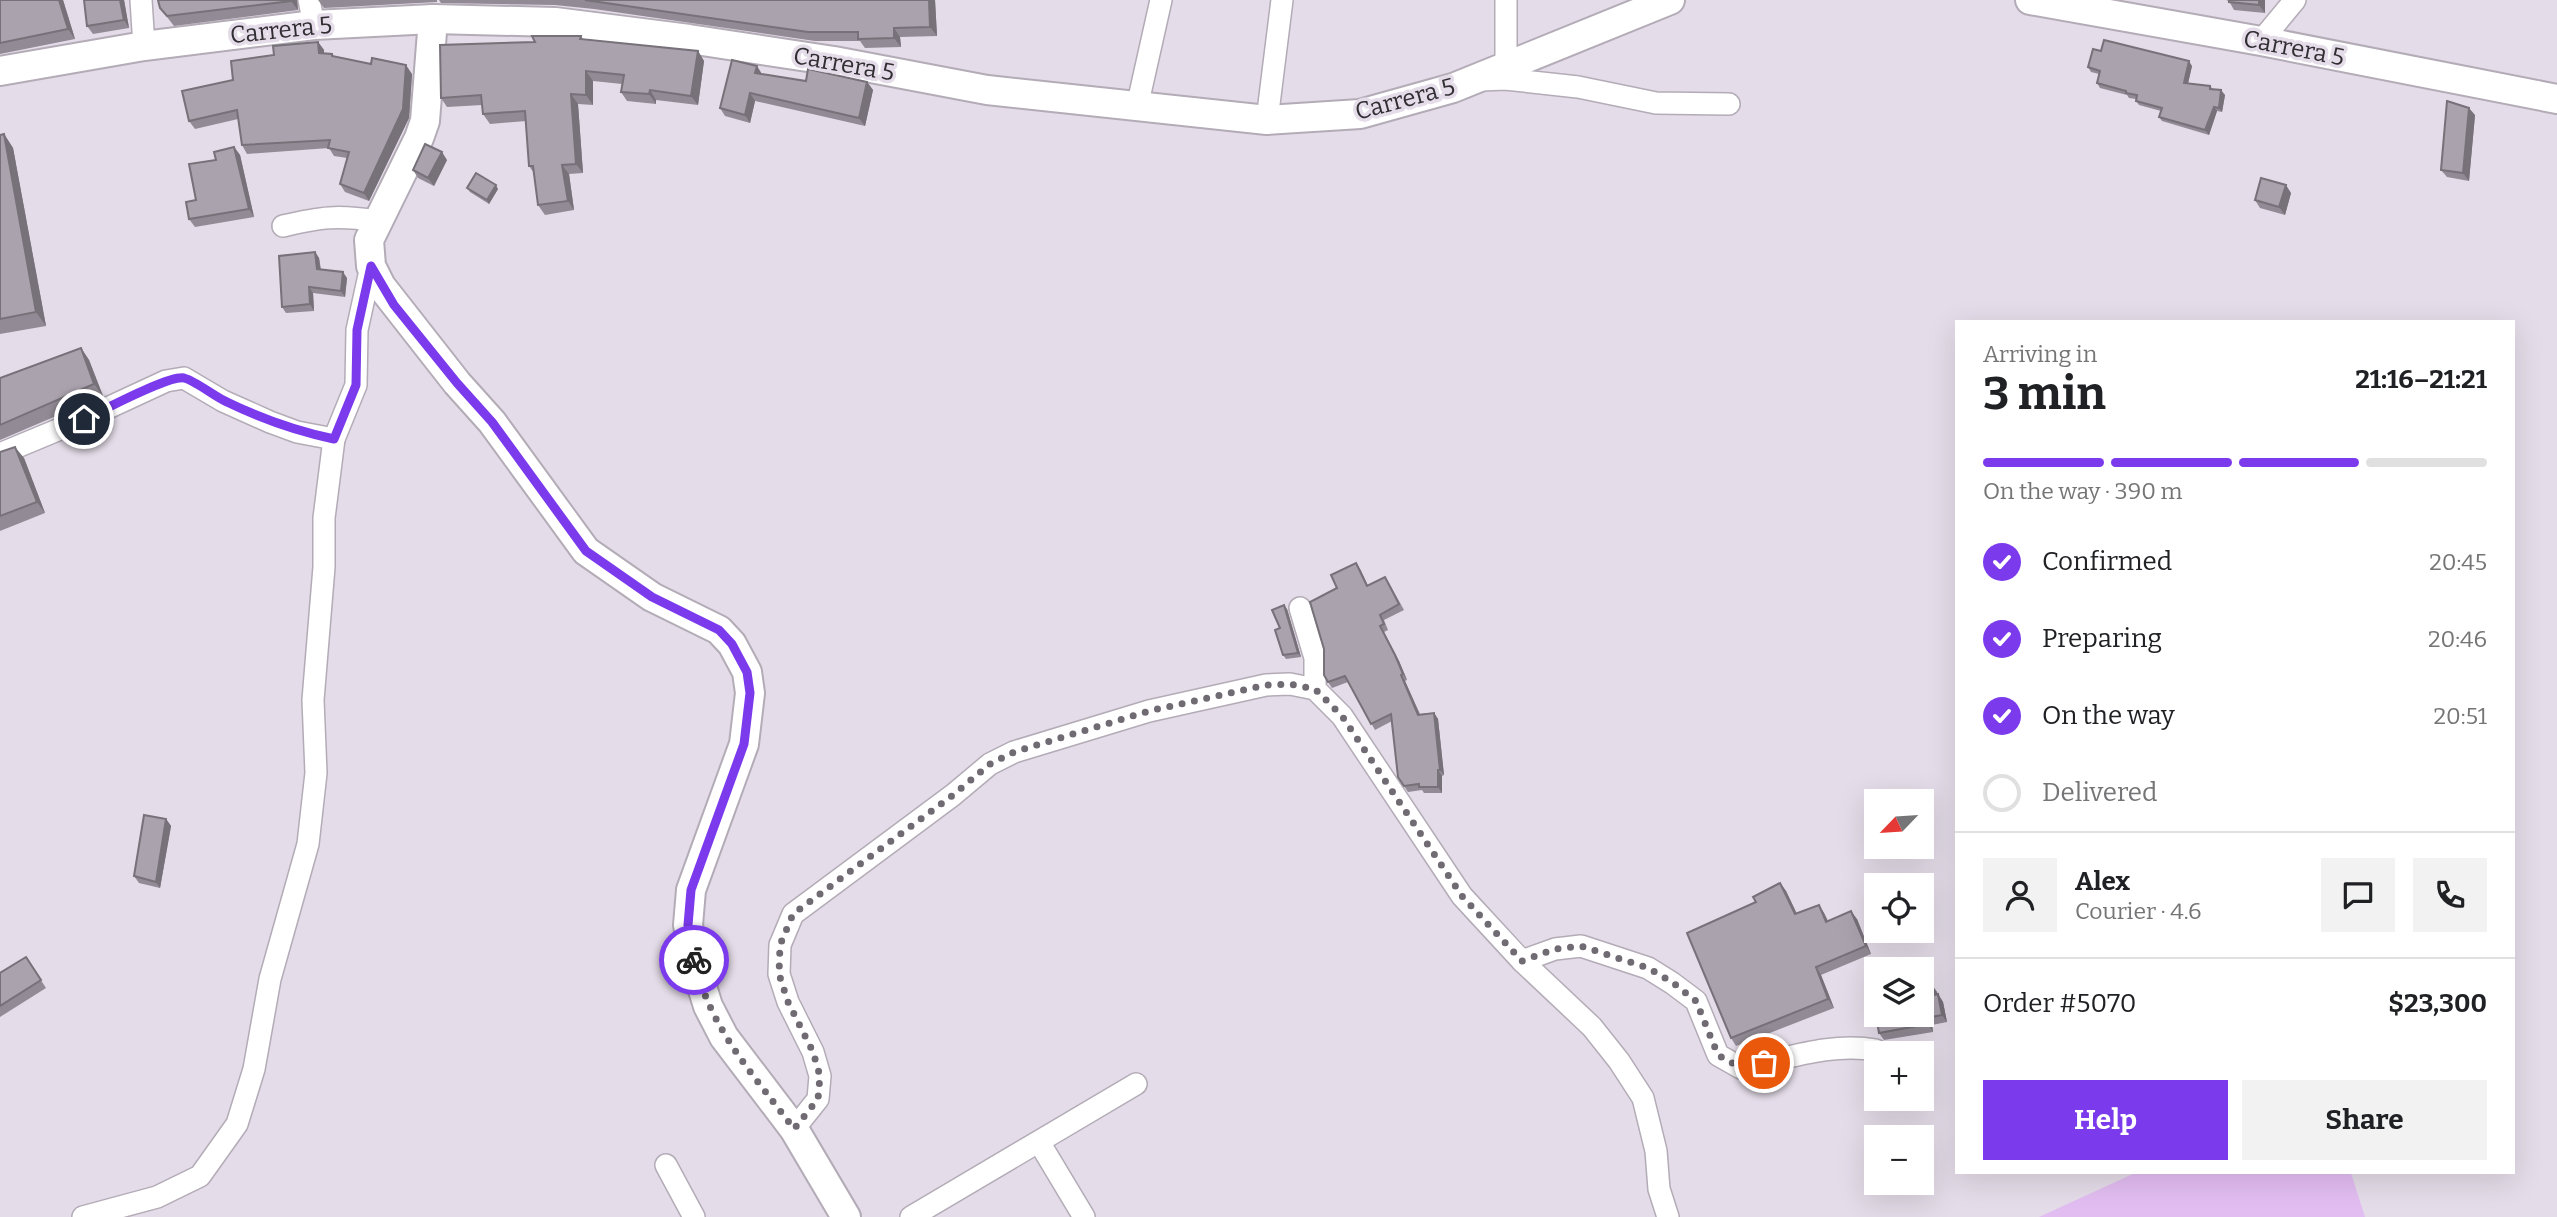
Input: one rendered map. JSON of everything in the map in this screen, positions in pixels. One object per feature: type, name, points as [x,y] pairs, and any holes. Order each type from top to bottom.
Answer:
[{"type":"main road","name":"Carrera 5","points":[[0,71],[144,46],[311,12],[555,22],[834,61],[988,90],[1267,120],[1360,114],[1452,88],[1670,0]]},
{"type":"main road","name":"Carrera 5","points":[[2042,1],[2557,99]]},
{"type":"main road","points":[[433,19],[425,121],[369,240],[371,266],[394,305],[492,422],[586,551],[652,597],[719,630],[732,644],[747,672],[750,693],[744,744],[691,890],[688,925],[695,964],[708,1006],[724,1037],[794,1129],[846,1217]]},
{"type":"street","points":[[141,0],[144,46]]},
{"type":"street","points":[[1137,107],[1161,0]]},
{"type":"street","points":[[1267,120],[1282,0]]},
{"type":"street","points":[[1506,0],[1506,67]]},
{"type":"street","points":[[2261,41],[2295,0]]},
{"type":"street","points":[[1473,80],[1505,79],[1578,87],[1656,103],[1729,104]]},
{"type":"street","points":[[283,226],[314,218],[343,216],[377,221]]},
{"type":"street","points":[[83,1217],[157,1197],[200,1176],[237,1124],[254,1069],[270,979],[308,844],[316,772],[313,700],[324,578],[324,519],[334,439],[356,385],[357,330],[371,266]]},
{"type":"street","points":[[0,454],[166,381],[184,378],[223,401],[270,422],[298,432],[334,439]]},
{"type":"street","points":[[1300,608],[1315,658],[1315,689]]},
{"type":"street","points":[[794,1129],[818,1099],[820,1076],[813,1052],[788,1002],[779,974],[780,945],[793,914],[953,795],[990,764],[1014,752],[1149,711],[1266,685],[1290,684],[1315,689],[1342,716],[1462,896],[1522,961],[1592,1027],[1619,1060],[1643,1098],[1668,1217]]},
{"type":"street","points":[[1522,961],[1555,949],[1581,946],[1648,968],[1696,1001],[1718,1055],[1741,1068],[1823,1049],[1854,1046],[1864,1048]]},
{"type":"street","points":[[911,1217],[1136,1084]]},
{"type":"street","points":[[1039,1142],[1084,1217]]},
{"type":"street","points":[[666,1165],[694,1217]]},
{"type":"shaded area","points":[[2133,1174],[2351,1174],[2365,1217],[2039,1217]]},
{"type":"building","points":[[0,0],[59,0],[68,29],[0,43]]},
{"type":"building","points":[[84,0],[120,0],[124,20],[87,26]]},
{"type":"building","points":[[158,0],[291,1],[167,16],[160,8]]},
{"type":"building","points":[[585,0],[929,0],[930,27],[894,28],[894,38],[858,39],[858,32],[808,32]]},
{"type":"building","points":[[2259,0],[2259,5],[2229,2]]},
{"type":"building","points":[[532,36],[581,36],[580,39],[698,51],[691,96],[650,90],[649,94],[621,92],[624,75],[586,71],[586,95],[571,94],[576,164],[562,165],[568,201],[538,205],[533,166],[529,166],[525,111],[483,114],[481,95],[441,98],[440,45],[535,42]]},
{"type":"building","points":[[2104,40],[2189,61],[2184,83],[2221,90],[2219,108],[2214,107],[2205,130],[2159,117],[2162,108],[2136,101],[2137,95],[2097,83],[2100,71],[2088,67],[2093,49],[2101,51]]},
{"type":"building","points":[[318,42],[319,53],[371,64],[372,58],[406,65],[403,109],[364,193],[340,184],[349,152],[328,148],[330,140],[242,145],[237,110],[189,121],[182,91],[233,80],[231,61],[274,55],[273,46]]},
{"type":"building","points":[[732,60],[757,66],[755,73],[806,81],[808,69],[867,82],[859,118],[750,93],[745,115],[720,108]]},
{"type":"building","points":[[2447,101],[2469,108],[2463,173],[2441,170]]},
{"type":"building","points":[[4,134],[36,312],[0,319],[0,135]]},
{"type":"building","points":[[425,144],[442,152],[428,178],[413,170]]},
{"type":"building","points":[[234,147],[249,209],[189,219],[186,202],[196,200],[189,164],[216,160],[214,152]]},
{"type":"building","points":[[476,173],[496,185],[487,200],[467,188]]},
{"type":"building","points":[[2261,178],[2286,185],[2279,207],[2255,200]]},
{"type":"building","points":[[315,252],[317,269],[343,272],[341,291],[309,287],[310,304],[282,307],[279,256]]},
{"type":"building","points":[[81,348],[94,384],[0,425],[0,378]]},
{"type":"building","points":[[15,447],[37,502],[0,516],[0,452]]},
{"type":"building","points":[[1356,563],[1367,586],[1385,577],[1399,604],[1380,615],[1384,624],[1380,626],[1395,655],[1418,715],[1434,713],[1440,770],[1438,787],[1419,787],[1419,784],[1404,786],[1398,777],[1391,714],[1371,724],[1345,676],[1328,682],[1324,675],[1324,649],[1310,602],[1337,588],[1331,575]]},
{"type":"building","points":[[1284,605],[1298,653],[1283,655],[1275,630],[1280,628],[1272,610]]},
{"type":"building","points":[[144,815],[166,819],[156,882],[134,876]]},
{"type":"building","points":[[1780,883],[1795,914],[1819,905],[1826,922],[1851,911],[1866,946],[1816,967],[1828,999],[1731,1038],[1687,933],[1756,902],[1753,897]]},
{"type":"building","points":[[26,957],[41,980],[0,1006],[0,973]]},
{"type":"building","points":[[1938,994],[1942,1015],[1934,1016],[1934,995]]},
{"type":"building","points":[[1878,1027],[1912,1027],[1879,1033]]},
{"type":"way so far","points":[[694,960],[708,1006],[724,1037],[794,1129],[818,1099],[820,1076],[813,1052],[788,1002],[779,974],[780,945],[793,914],[953,795],[990,764],[1014,752],[1149,711],[1266,685],[1290,684],[1315,689],[1342,716],[1396,801],[1462,896],[1522,961],[1555,949],[1581,946],[1648,968],[1696,1001],[1718,1055],[1741,1068],[1764,1063]]},
{"type":"route","points":[[84,419],[166,381],[184,378],[223,401],[270,422],[298,432],[334,439],[356,385],[357,330],[371,266],[394,305],[524,463],[586,551],[652,597],[719,630],[732,644],[747,672],[750,693],[744,744],[691,890],[688,925],[694,960]]}]
